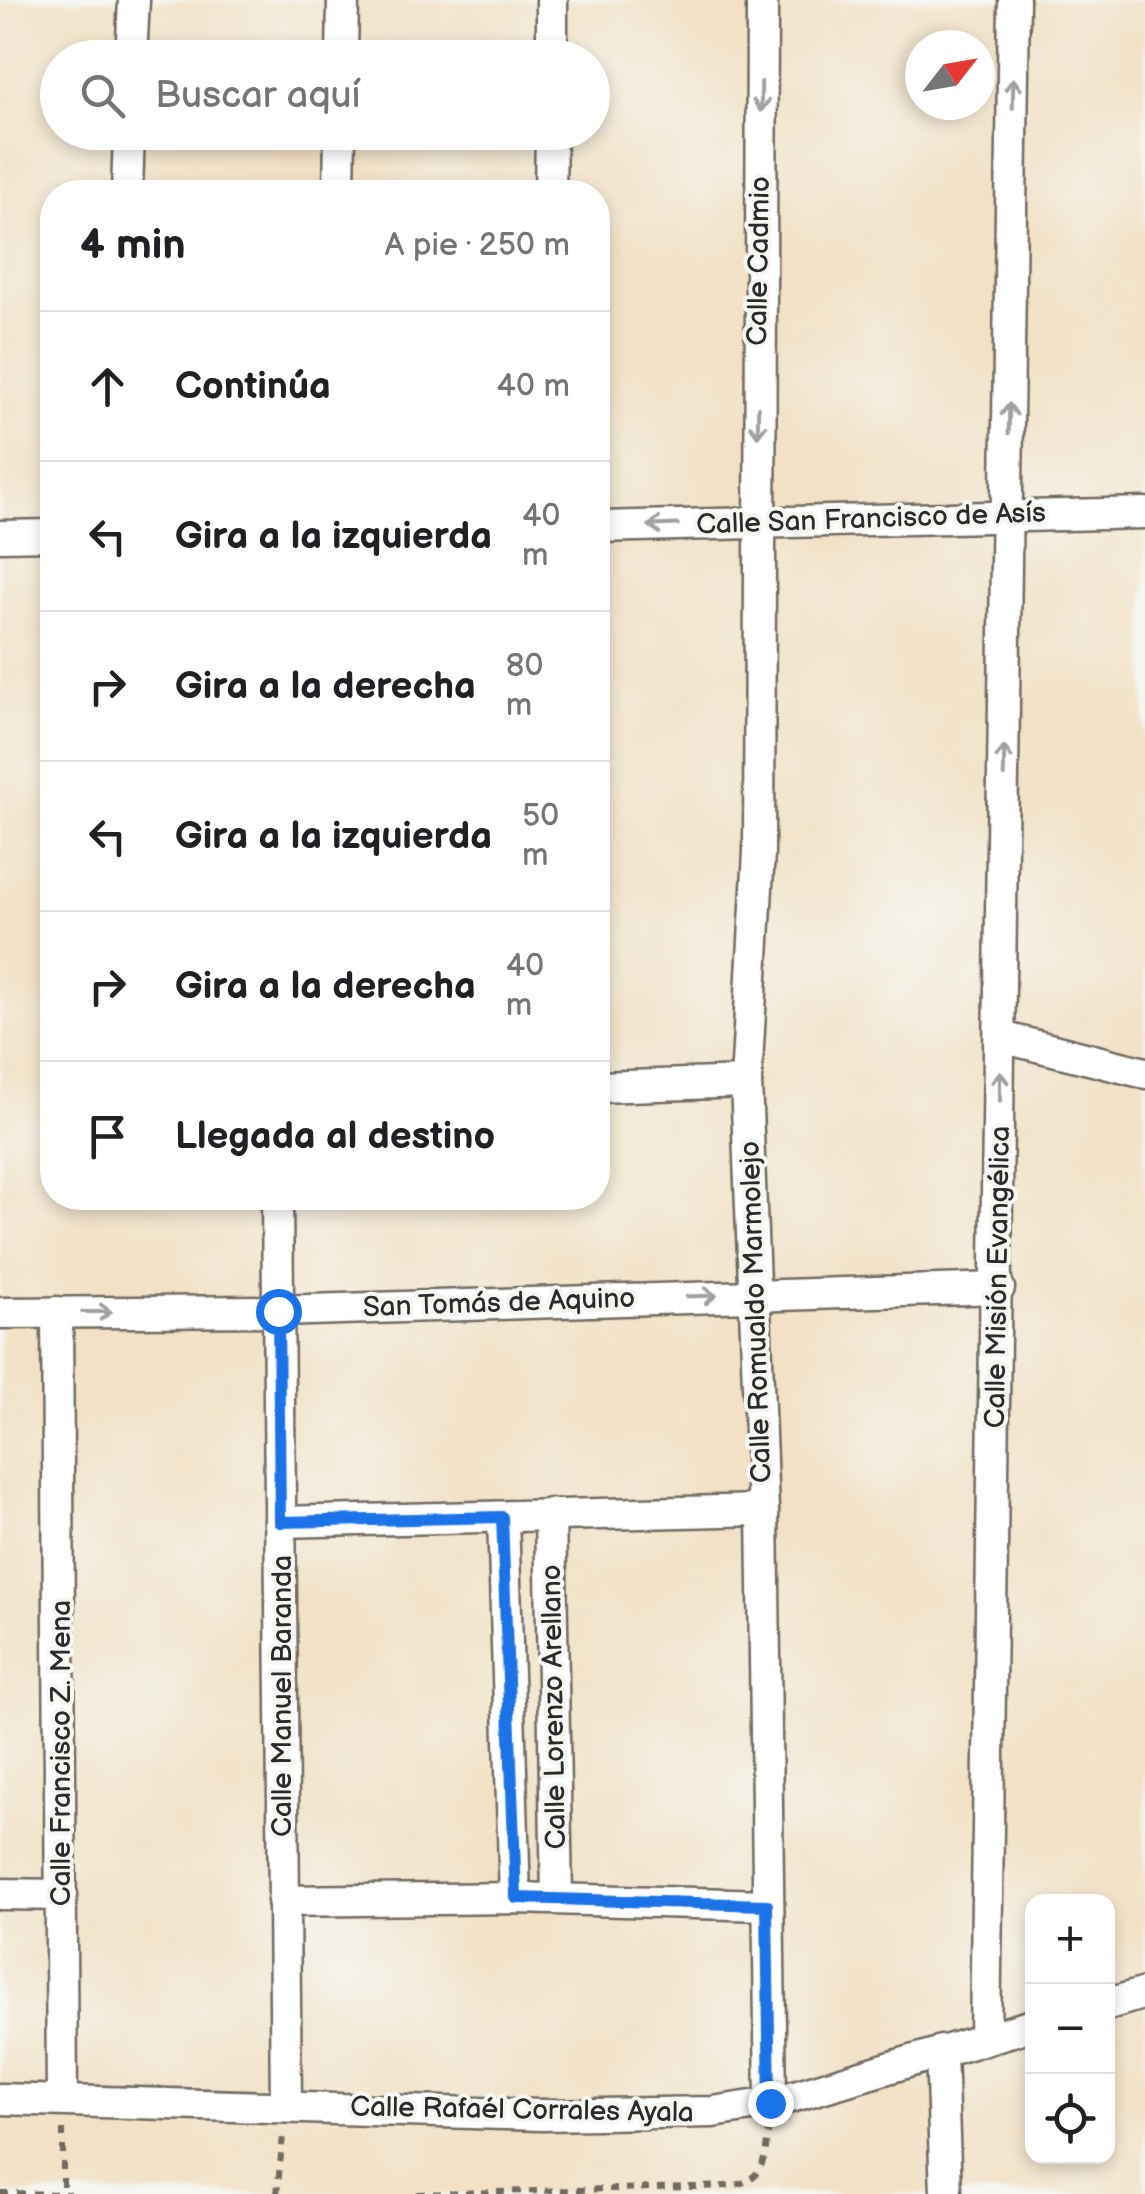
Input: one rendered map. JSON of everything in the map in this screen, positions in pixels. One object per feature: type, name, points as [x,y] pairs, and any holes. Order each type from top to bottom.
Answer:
[{"type":"street","points":[[133,40],[134,0]]},
{"type":"street","points":[[343,40],[344,0]]},
{"type":"street","points":[[552,0],[552,40]]},
{"type":"street","name":"Calle Cadmio","points":[[757,522],[762,0]]},
{"type":"street","name":"Calle Misión Evangélica","points":[[985,2038],[999,1288],[1014,0]]},
{"type":"street","points":[[127,180],[128,150]]},
{"type":"street","points":[[339,180],[340,150]]},
{"type":"street","points":[[550,180],[551,150]]},
{"type":"street","name":"Calle San Francisco de Asís","points":[[610,527],[1145,513]]},
{"type":"street","name":"Calle Romualdo Marmolejo","points":[[757,522],[759,852],[746,1082],[758,1294],[770,2103]]},
{"type":"street","points":[[0,536],[40,535]]},
{"type":"street","points":[[1001,1037],[1145,1072]]},
{"type":"street","points":[[610,1087],[746,1082]]},
{"type":"street","name":"Calle Manuel Baranda","points":[[276,1210],[286,2105]]},
{"type":"street","name":"San Tomás de Aquino","points":[[0,1313],[278,1311],[999,1288]]},
{"type":"street","name":"Calle Francisco Z. Mena","points":[[57,1312],[62,2100]]},
{"type":"street","points":[[280,1522],[763,1510]]},
{"type":"street","name":"Calle Lorenzo Arellano","points":[[550,1514],[558,1899]]},
{"type":"street","name":"Calle Lorenzo Arellano","points":[[502,1517],[516,1898]]},
{"type":"street","points":[[0,1894],[62,1895]]},
{"type":"street","points":[[283,1901],[516,1898],[767,1905]]},
{"type":"street","points":[[1115,2002],[1145,1993]]},
{"type":"street","name":"Calle Rafaél Corrales Ayala","points":[[0,2098],[650,2115],[770,2103],[1025,2027]]},
{"type":"street","points":[[941,2050],[946,2194]]},
{"type":"path","points":[[0,2193],[67,2194],[62,2100]]},
{"type":"path","points":[[417,2194],[744,2183],[755,2179],[762,2170],[770,2103]]},
{"type":"path","points":[[277,2194],[286,2105]]},
{"type":"route","points":[[278,1311],[280,1522],[502,1517],[516,1898],[767,1905],[770,2103]]}]
